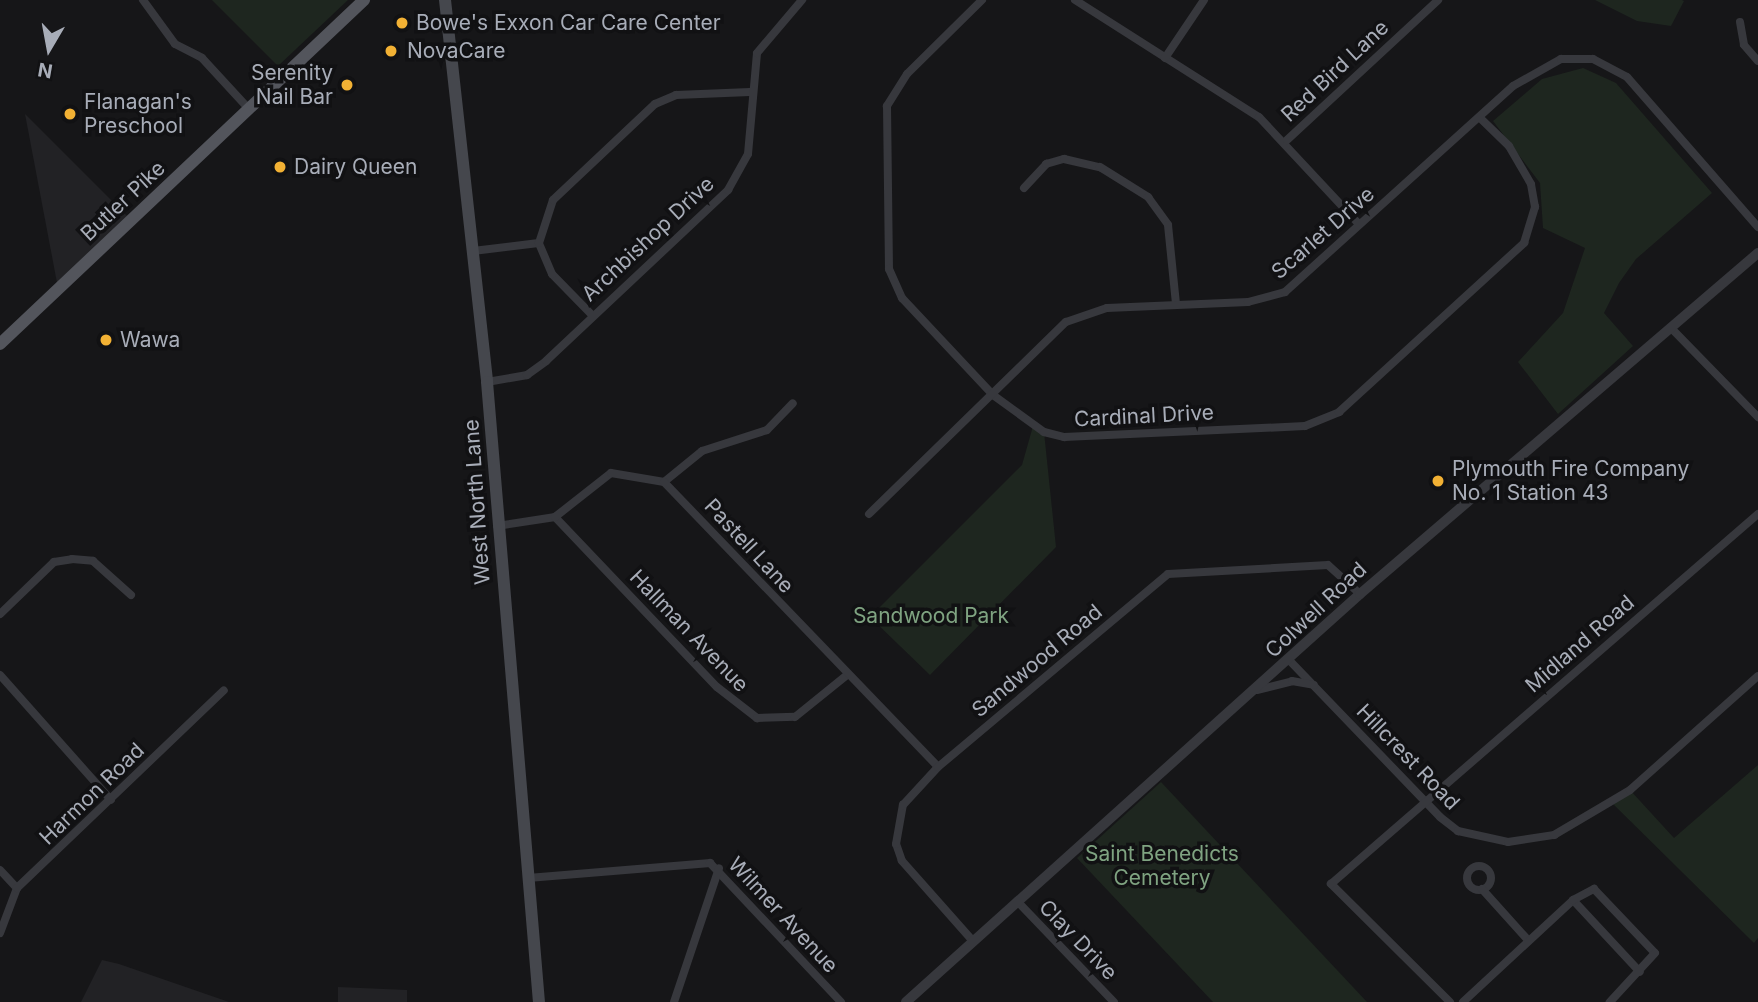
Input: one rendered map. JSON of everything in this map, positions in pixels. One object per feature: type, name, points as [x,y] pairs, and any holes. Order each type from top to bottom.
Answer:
[{"type":"main road","name":"Butler Pike","points":[[0,344],[364,0]]},
{"type":"main road","name":"West North Lane","points":[[445,0],[487,383],[539,1002]]},
{"type":"street","points":[[143,0],[175,44],[207,63],[248,108]]},
{"type":"street","name":"Cardinal Drive","points":[[982,0],[895,89],[887,106],[885,193],[893,284],[993,395],[1044,432],[1064,437],[1304,426],[1339,412],[1524,243],[1535,206],[1531,184],[1509,146],[1480,118]]},
{"type":"street","points":[[1075,0],[1287,140],[1358,223]]},
{"type":"street","points":[[1165,58],[1204,0]]},
{"type":"street","name":"Red Bird Lane","points":[[1287,140],[1438,0]]},
{"type":"street","name":"Archbishop Drive","points":[[487,383],[527,375],[728,190],[748,153],[750,92],[757,52],[797,2]]},
{"type":"street","points":[[1740,22],[1744,45],[1758,61]]},
{"type":"street","name":"Scarlet Drive","points":[[869,514],[1083,312],[1176,304],[1248,302],[1285,292],[1358,223],[1530,73],[1560,59],[1592,59],[1627,77],[1758,227]]},
{"type":"street","points":[[592,315],[552,274],[539,243],[554,200],[655,104],[676,95],[750,92]]},
{"type":"street","points":[[1024,188],[1046,164],[1064,159],[1100,167],[1148,197],[1168,225],[1176,304]]},
{"type":"street","points":[[472,251],[539,243]]},
{"type":"street","name":"Colwell Road","points":[[911,1000],[972,940],[1290,661],[1360,594],[1674,330],[1758,253]]},
{"type":"street","points":[[1674,330],[1758,417]]},
{"type":"street","points":[[497,526],[555,517],[611,473],[664,482],[702,451],[767,430],[793,403]]},
{"type":"street","name":"Pastell Lane","points":[[664,482],[938,767]]},
{"type":"street","name":"Midland Road","points":[[1450,1002],[1331,884],[1758,514]]},
{"type":"street","name":"Hallman Avenue","points":[[555,517],[717,687],[757,718],[795,717],[847,675]]},
{"type":"street","points":[[0,614],[54,562],[72,559],[93,561],[131,595]]},
{"type":"street","name":"Sandwood Road","points":[[972,940],[902,861],[896,844],[903,805],[938,767],[1168,574],[1328,565],[1360,594]]},
{"type":"street","name":"Hillcrest Road","points":[[1290,661],[1425,801],[1458,831],[1480,839],[1554,835],[1630,790],[1758,676]]},
{"type":"street","points":[[0,675],[111,800]]},
{"type":"street","points":[[1257,690],[1292,681],[1314,685]]},
{"type":"street","name":"Harmon Road","points":[[0,933],[18,888],[224,690]]},
{"type":"street","name":"Wilmer Avenue","points":[[528,878],[700,862],[719,868],[841,1002]]},
{"type":"street","points":[[674,1002],[719,868]]},
{"type":"street","points":[[0,870],[18,888]]},
{"type":"street","points":[[1482,889],[1527,940]]},
{"type":"street","points":[[1463,1002],[1573,900],[1594,889],[1655,953],[1609,1002]]},
{"type":"street","points":[[1573,900],[1640,972]]},
{"type":"street","name":"Clay Drive","points":[[1017,901],[1114,1002]]},
{"type":"shaded area","points":[[25,114],[131,220],[58,288]]},
{"type":"shaded area","points":[[102,960],[119,964],[229,1002],[81,1002]]},
{"type":"shaded area","points":[[338,987],[407,990],[407,1002],[338,1002]]},
{"type":"green space","points":[[212,0],[348,0],[278,66]]},
{"type":"green space","points":[[1595,0],[1684,1],[1671,26],[1637,21]]},
{"type":"green space","points":[[1583,68],[1616,83],[1712,193],[1636,259],[1619,283],[1604,313],[1633,346],[1558,414],[1518,362],[1563,313],[1585,248],[1543,228],[1540,183],[1493,121],[1542,79]]},
{"type":"green space","name":"Sandwood Park","points":[[1033,426],[1044,432],[1056,547],[930,675],[870,617],[1022,465]]},
{"type":"green space","points":[[1758,765],[1758,938],[1754,943],[1611,802],[1630,790],[1674,838]]},
{"type":"green space","name":"Saint Benedicts Cemetery","points":[[1161,782],[1367,1002],[1213,1002],[1077,858]]},
{"type":"place","name":"Bowe's Exxon Car Care Center","points":[[402,23]]},
{"type":"place","name":"NovaCare","points":[[391,51]]},
{"type":"place","name":"Serenity Nail Bar","points":[[347,85]]},
{"type":"place","name":"Flanagan's Preschool","points":[[70,114]]},
{"type":"place","name":"Dairy Queen","points":[[280,167]]},
{"type":"place","name":"Wawa","points":[[106,340]]},
{"type":"place","name":"Plymouth Fire Company No. 1 Station 43","points":[[1438,481]]}]
